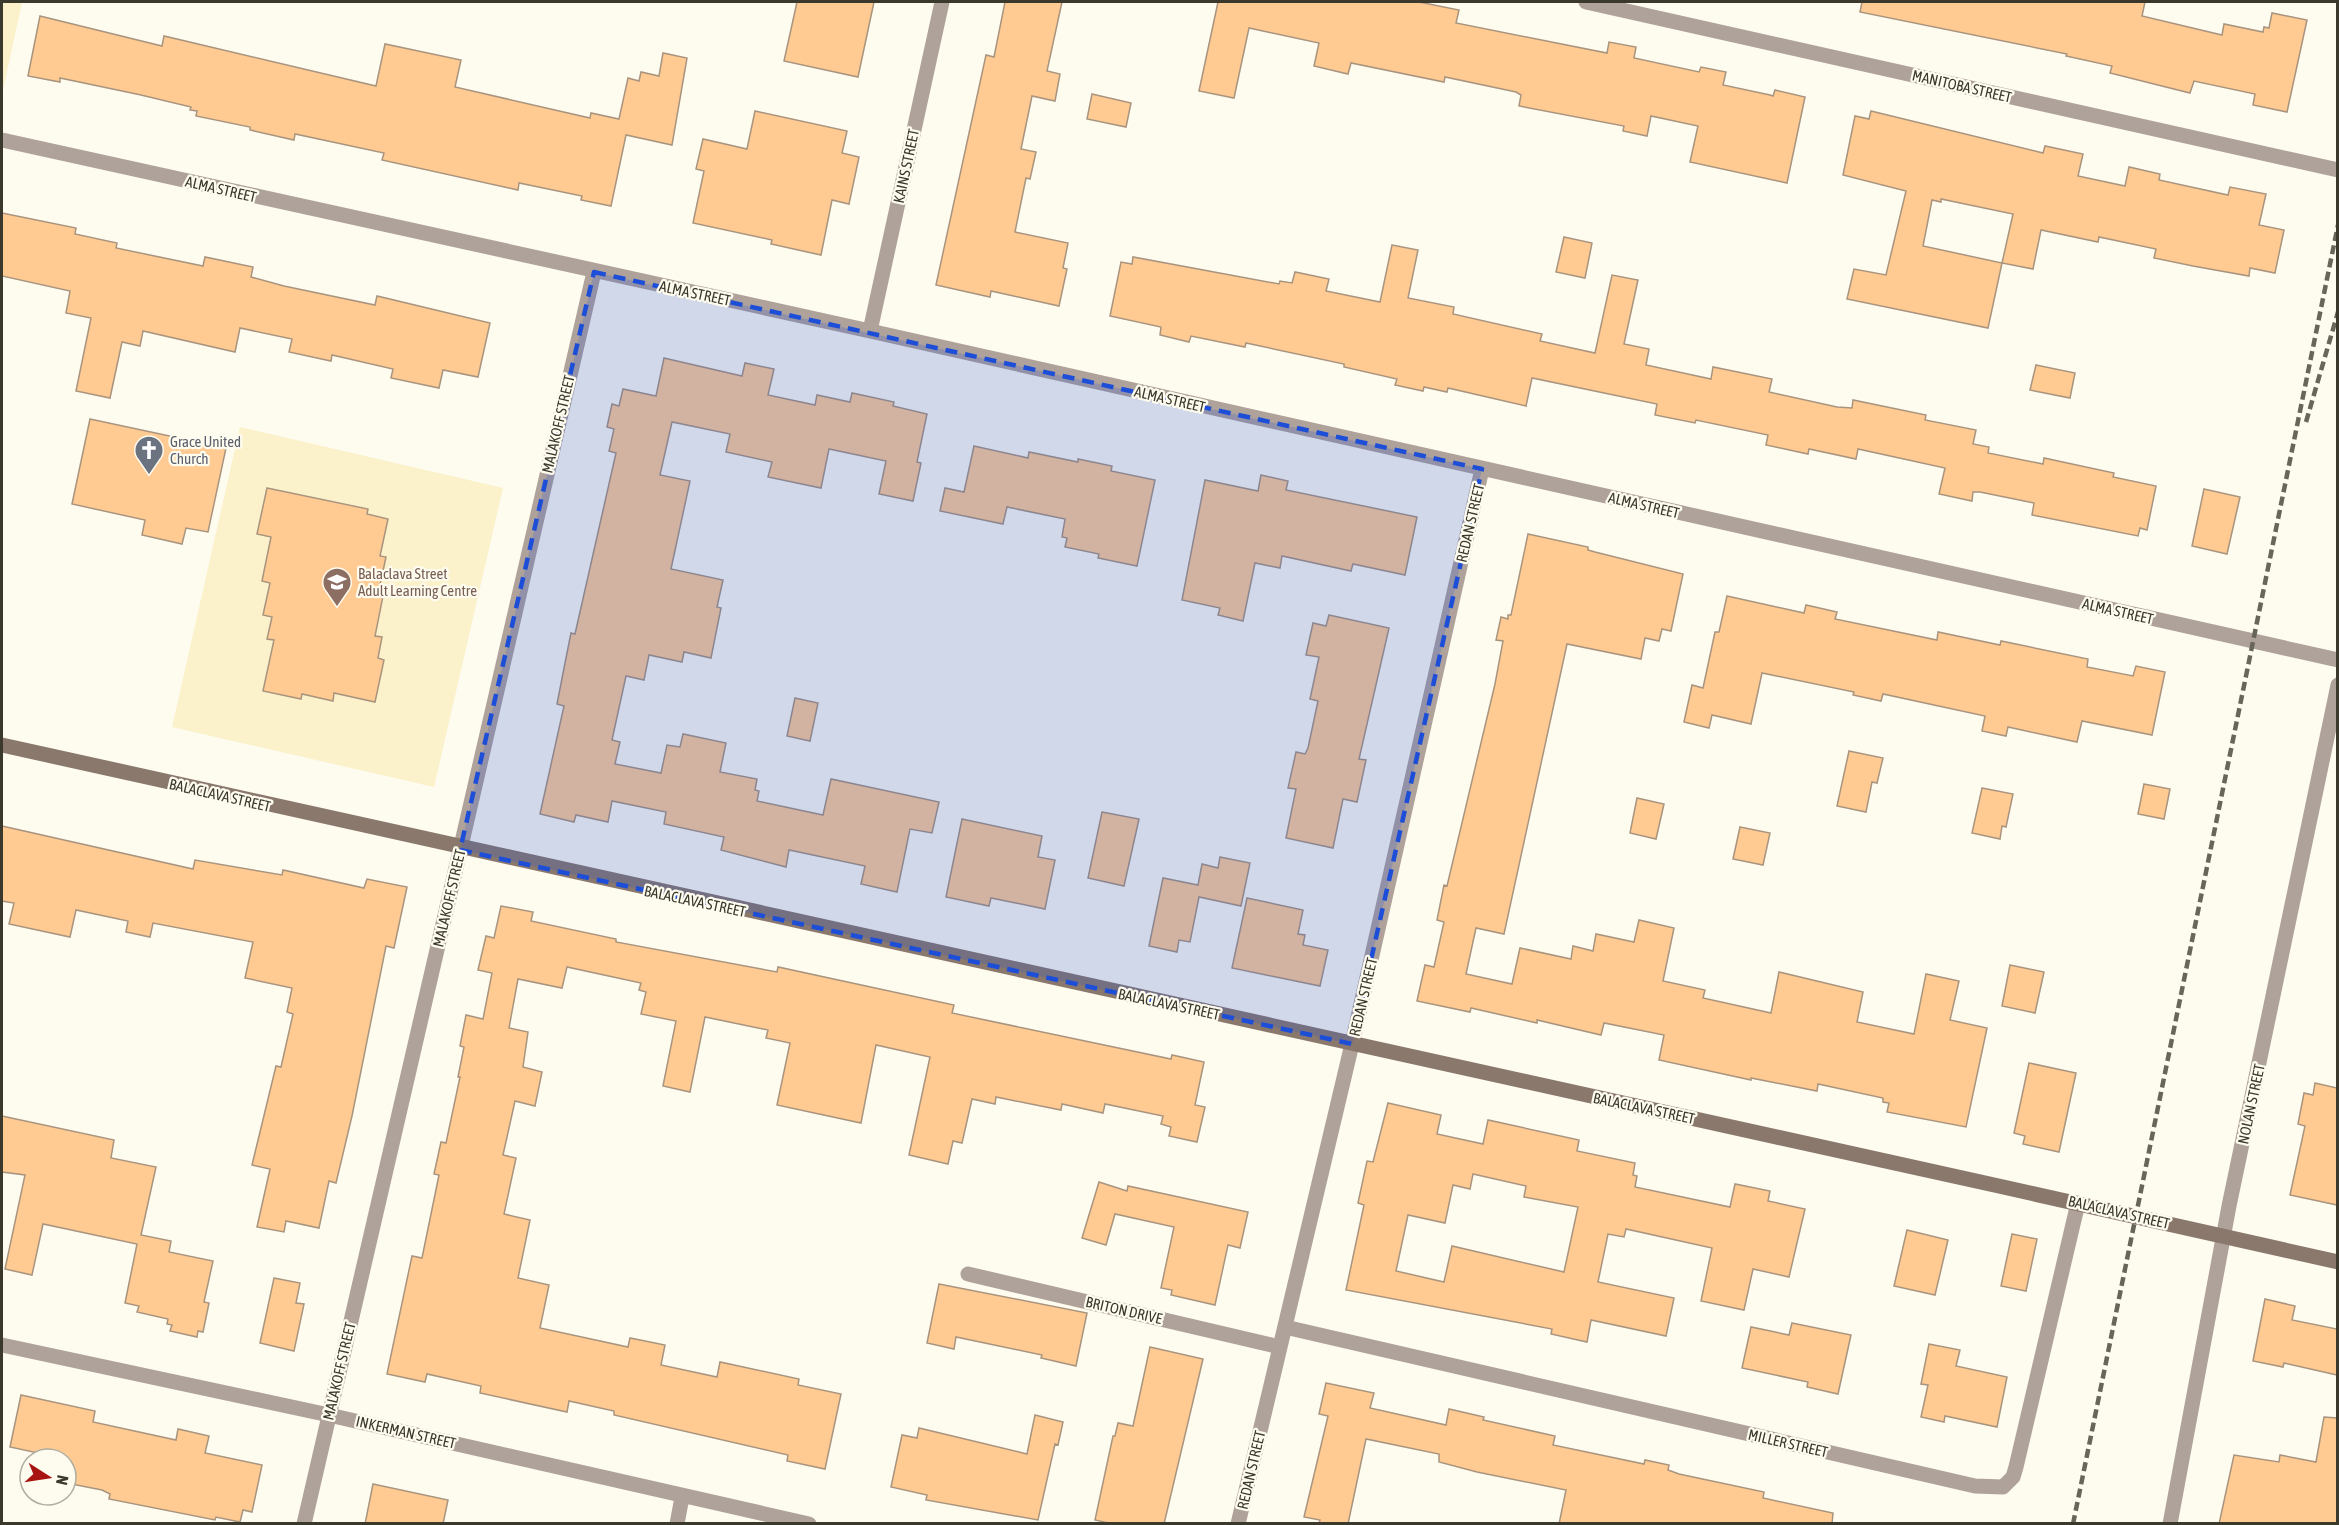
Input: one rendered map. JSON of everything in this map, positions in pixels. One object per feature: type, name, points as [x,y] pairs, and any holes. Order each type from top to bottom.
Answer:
[{"type":"street","name":"KAINS STREET","points":[[870,331],[942,2]]},
{"type":"street","name":"MANITOBA STREET","points":[[1586,2],[2337,170]]},
{"type":"street","name":"ALMA STREET","points":[[2,140],[870,331],[2337,660]]},
{"type":"street","name":"MALAKOFF STREET","points":[[304,1524],[594,272]]},
{"type":"street","name":"REDAN STREET","points":[[1238,1524],[1352,1044],[1482,469]]},
{"type":"street","name":"NOLAN STREET","points":[[2170,1524],[2223,1236],[2337,685]]},
{"type":"street","name":"BALACLAVA STREET","points":[[2,745],[460,850],[2078,1203],[2337,1262]]},
{"type":"street","name":"MILLER STREET","points":[[1285,1327],[1975,1486],[2003,1487],[2013,1477],[2016,1467],[2078,1203]]},
{"type":"street","name":"BRITON DRIVE","points":[[968,1274],[1280,1347]]},
{"type":"street","name":"INKERMAN STREET","points":[[2,1345],[329,1415],[809,1524]]},
{"type":"street","points":[[677,1524],[682,1497]]},
{"type":"highlighted area","points":[[594,272],[1482,469],[1352,1044],[460,850]]},
{"type":"shaded area","points":[[2,2],[22,2],[2,95]]},
{"type":"shaded area","name":"Balaclava Street Adult Learning Centre","points":[[240,427],[503,488],[434,787],[172,727]]},
{"type":"building","points":[[797,2],[874,2],[858,77],[784,61]]},
{"type":"building","points":[[1005,2],[1062,2],[1047,71],[1060,74],[1055,101],[1032,96],[1021,149],[1036,152],[1030,179],[1026,178],[1015,232],[1068,243],[1063,268],[1067,269],[1059,306],[991,291],[990,297],[936,285],[986,55],[994,57]]},
{"type":"building","points":[[1218,2],[1419,2],[1459,10],[1456,23],[1607,53],[1609,42],[1636,47],[1634,58],[1699,72],[1701,67],[1726,72],[1723,85],[1773,96],[1775,90],[1805,97],[1787,183],[1690,162],[1698,126],[1651,116],[1647,136],[1623,131],[1624,126],[1519,106],[1521,95],[1516,92],[1445,77],[1444,82],[1351,63],[1348,74],[1314,66],[1319,43],[1249,28],[1234,98],[1199,91]]},
{"type":"building","points":[[1862,2],[2145,2],[2142,16],[2222,35],[2224,24],[2263,32],[2264,27],[2269,28],[2272,13],[2307,20],[2287,112],[2253,105],[2255,94],[2194,81],[2190,93],[2110,73],[2112,66],[2066,56],[2067,54],[1860,12]]},
{"type":"building","points":[[40,16],[162,46],[164,36],[376,86],[385,44],[461,60],[455,87],[590,118],[591,113],[619,119],[628,78],[639,81],[641,72],[659,76],[663,53],[687,58],[672,145],[626,135],[611,206],[581,200],[582,196],[519,183],[518,190],[382,160],[384,153],[295,134],[294,140],[250,130],[250,127],[196,116],[197,111],[190,110],[191,107],[141,95],[60,78],[60,82],[28,76]]},
{"type":"building","points":[[1092,94],[1131,103],[1126,127],[1087,119]]},
{"type":"building","points":[[755,111],[847,131],[842,153],[859,157],[849,204],[832,200],[821,255],[771,244],[772,240],[693,223],[704,171],[696,169],[703,139],[747,149]]},
{"type":"building","points":[[1871,111],[2043,153],[2045,146],[2083,154],[2078,176],[2125,186],[2129,167],[2160,174],[2159,180],[2228,195],[2230,187],[2266,194],[2259,225],[2284,230],[2275,273],[2250,268],[2249,276],[2193,266],[2154,258],[2156,249],[2099,237],[2098,242],[2041,230],[2033,269],[2002,263],[1988,328],[1847,299],[1854,269],[1886,275],[1906,191],[1843,175],[1855,116],[1869,119]],"holes":[[[1941,199],[2013,214],[2002,263],[1923,246],[1932,200],[1941,202]]]},
{"type":"building","points":[[2,213],[76,228],[75,234],[117,243],[116,248],[203,266],[205,257],[253,267],[251,277],[284,286],[375,305],[377,296],[490,323],[478,377],[443,370],[439,388],[391,378],[393,369],[332,355],[331,361],[289,352],[292,339],[240,328],[235,352],[143,331],[140,346],[122,342],[110,398],[76,391],[91,318],[66,313],[70,291],[2,276]]},
{"type":"building","points":[[1564,237],[1592,243],[1585,278],[1556,272]]},
{"type":"building","points":[[1392,245],[1418,250],[1408,298],[1454,307],[1453,314],[1542,334],[1540,341],[1595,353],[1612,275],[1638,280],[1624,344],[1649,349],[1646,365],[1711,379],[1713,367],[1772,379],[1769,392],[1837,407],[1852,408],[1853,400],[1926,415],[1925,420],[1976,430],[1973,444],[1989,447],[1988,453],[2043,464],[2044,458],[2114,473],[2113,477],[2156,486],[2147,530],[2140,528],[2138,536],[2032,515],[2034,503],[1980,492],[1973,492],[1972,501],[1939,494],[1945,468],[1858,449],[1856,459],[1809,449],[1808,454],[1766,445],[1768,435],[1696,420],[1695,423],[1655,415],[1657,404],[1532,378],[1526,406],[1448,388],[1447,392],[1424,387],[1423,391],[1395,385],[1397,379],[1344,367],[1344,364],[1246,343],[1245,347],[1191,336],[1189,342],[1160,335],[1161,327],[1110,316],[1121,262],[1132,264],[1133,257],[1279,284],[1280,281],[1292,283],[1295,272],[1329,279],[1326,291],[1380,302]]},
{"type":"building","points":[[664,358],[742,376],[745,363],[774,369],[768,395],[815,405],[817,395],[850,402],[852,393],[894,402],[893,406],[927,414],[917,462],[921,463],[913,501],[879,494],[886,461],[829,449],[821,488],[768,477],[772,462],[726,452],[730,434],[672,422],[660,475],[690,481],[671,569],[723,580],[717,607],[721,608],[711,658],[684,652],[682,662],[649,655],[644,680],[626,676],[612,740],[620,742],[615,764],[661,773],[667,745],[680,747],[683,734],[726,743],[720,772],[757,779],[755,790],[759,791],[757,801],[823,815],[831,779],[939,802],[932,833],[910,829],[897,892],[861,884],[865,866],[789,850],[786,867],[721,850],[724,837],[664,824],[666,812],[612,801],[608,822],[576,815],[574,822],[540,814],[564,706],[557,704],[571,633],[575,634],[616,453],[609,451],[614,429],[607,427],[612,404],[619,406],[623,389],[656,396]]},
{"type":"building","points":[[2036,365],[2075,373],[2070,398],[2030,390]]},
{"type":"building","name":"Grace United Church","points":[[90,419],[226,448],[208,532],[186,528],[182,544],[142,535],[145,520],[72,504]]},
{"type":"building","points":[[974,446],[1028,458],[1029,452],[1078,462],[1078,459],[1112,466],[1111,471],[1155,480],[1137,566],[1098,558],[1099,554],[1065,547],[1067,538],[1062,537],[1065,519],[1007,507],[1003,524],[940,511],[945,488],[964,492]]},
{"type":"building","points":[[1261,475],[1288,481],[1286,490],[1417,517],[1405,575],[1353,564],[1351,571],[1282,556],[1280,568],[1255,563],[1243,621],[1218,615],[1220,608],[1182,600],[1205,480],[1258,491]]},
{"type":"building","points":[[267,488],[368,509],[367,514],[388,519],[380,556],[386,557],[380,585],[385,586],[375,636],[382,637],[378,658],[384,660],[375,702],[334,693],[333,701],[302,694],[301,699],[263,691],[274,640],[267,639],[272,617],[263,615],[270,583],[262,581],[271,537],[257,534]]},
{"type":"building","points":[[2204,489],[2240,497],[2227,554],[2192,546]]},
{"type":"building","points":[[1528,534],[1588,547],[1588,550],[1595,552],[1683,574],[1671,631],[1662,629],[1659,641],[1645,638],[1641,659],[1567,644],[1504,934],[1476,928],[1466,974],[1512,984],[1520,948],[1571,959],[1573,946],[1593,951],[1596,934],[1634,942],[1639,920],[1674,928],[1663,981],[1705,990],[1703,998],[1771,1013],[1779,972],[1863,992],[1857,1022],[1914,1034],[1926,974],[1959,981],[1950,1020],[1987,1028],[1966,1127],[1887,1112],[1889,1103],[1883,1102],[1883,1098],[1818,1084],[1817,1091],[1751,1078],[1751,1080],[1659,1060],[1664,1035],[1604,1023],[1601,1035],[1537,1020],[1537,1023],[1471,1008],[1470,1012],[1417,1001],[1425,965],[1434,967],[1444,922],[1437,920],[1444,885],[1447,886],[1495,684],[1503,641],[1496,640],[1501,617],[1508,619],[1508,615],[1511,615]]},
{"type":"building","points":[[1727,596],[1804,613],[1806,605],[1837,612],[1835,619],[1937,640],[1938,632],[2000,645],[2001,641],[2088,659],[2087,667],[2133,676],[2136,666],[2165,672],[2152,735],[2082,721],[2077,742],[2008,727],[2006,736],[1982,731],[1985,716],[1883,694],[1881,701],[1853,695],[1854,692],[1762,673],[1751,724],[1712,715],[1709,728],[1684,722],[1692,685],[1703,688],[1715,632],[1719,632]]},
{"type":"building","points":[[1329,615],[1389,628],[1359,759],[1366,760],[1357,802],[1343,799],[1333,848],[1286,838],[1296,789],[1288,788],[1296,752],[1305,754],[1308,748],[1318,701],[1310,699],[1319,657],[1306,655],[1313,623],[1326,626]]},
{"type":"building","points":[[795,698],[818,703],[810,741],[787,736]]},
{"type":"building","points":[[1849,751],[1883,758],[1877,783],[1872,782],[1866,812],[1837,806]]},
{"type":"building","points":[[2144,784],[2170,789],[2164,819],[2138,814]]},
{"type":"building","points":[[1982,788],[2013,794],[2006,827],[2002,826],[2000,839],[1972,833]]},
{"type":"building","points":[[1637,798],[1664,804],[1656,839],[1630,833]]},
{"type":"building","points":[[1102,812],[1139,819],[1124,886],[1088,878]]},
{"type":"building","points":[[962,819],[1042,836],[1038,857],[1055,860],[1045,909],[991,898],[989,906],[946,897]]},
{"type":"building","points":[[2,826],[193,869],[195,860],[282,875],[283,870],[364,888],[367,879],[407,887],[394,948],[386,946],[352,1116],[336,1183],[329,1181],[319,1228],[286,1221],[284,1232],[257,1227],[270,1169],[252,1165],[276,1066],[281,1067],[293,1014],[287,1012],[292,988],[245,978],[253,942],[153,923],[150,937],[126,932],[128,921],[76,910],[70,937],[9,924],[14,903],[2,901]]},
{"type":"building","points":[[1740,827],[1770,833],[1763,865],[1733,859]]},
{"type":"building","points":[[1220,857],[1250,863],[1241,906],[1199,897],[1190,942],[1179,940],[1177,952],[1149,946],[1163,878],[1198,885],[1202,864],[1218,868]]},
{"type":"building","points":[[1247,898],[1303,910],[1298,934],[1305,935],[1303,945],[1328,950],[1320,986],[1232,968]]},
{"type":"building","points":[[501,906],[533,912],[531,921],[616,939],[616,942],[777,972],[778,967],[954,1005],[952,1013],[1171,1059],[1172,1055],[1204,1062],[1195,1105],[1205,1107],[1197,1142],[1169,1136],[1171,1127],[1161,1124],[1163,1116],[1105,1104],[1103,1113],[1062,1104],[1061,1110],[996,1097],[995,1104],[972,1099],[962,1143],[953,1141],[948,1164],[909,1155],[930,1057],[876,1045],[861,1123],[777,1105],[790,1043],[766,1038],[768,1030],[705,1017],[690,1092],[663,1086],[676,1021],[641,1014],[646,992],[639,990],[641,983],[567,967],[562,988],[518,979],[509,1028],[528,1032],[523,1067],[542,1072],[535,1106],[515,1101],[503,1155],[516,1158],[504,1214],[530,1220],[518,1278],[549,1285],[540,1328],[628,1347],[630,1338],[665,1345],[661,1365],[717,1377],[720,1362],[799,1379],[798,1385],[841,1394],[825,1469],[787,1461],[788,1455],[614,1415],[614,1411],[569,1401],[567,1412],[480,1393],[481,1386],[427,1374],[425,1382],[387,1374],[412,1256],[422,1258],[439,1175],[434,1174],[441,1142],[446,1143],[460,1077],[458,1077],[464,1047],[460,1046],[466,1015],[483,1019],[492,973],[478,970],[486,936],[494,938]]},
{"type":"building","points":[[2010,965],[2044,972],[2035,1013],[2002,1006]]},
{"type":"building","points":[[2029,1063],[2076,1073],[2059,1152],[2023,1144],[2025,1136],[2014,1133]]},
{"type":"building","points":[[2315,1083],[2337,1088],[2337,1205],[2290,1195],[2305,1126],[2298,1124],[2304,1093],[2313,1095]]},
{"type":"building","points":[[1388,1103],[1441,1115],[1437,1134],[1483,1144],[1488,1120],[1579,1140],[1577,1151],[1635,1163],[1633,1175],[1637,1176],[1635,1187],[1730,1207],[1735,1184],[1770,1191],[1768,1201],[1805,1209],[1789,1277],[1753,1269],[1744,1310],[1701,1301],[1712,1248],[1626,1229],[1624,1237],[1608,1234],[1598,1282],[1674,1298],[1666,1336],[1591,1320],[1587,1342],[1551,1334],[1552,1329],[1346,1290],[1364,1205],[1358,1203],[1367,1161],[1373,1162]],"holes":[[[1473,1174],[1526,1186],[1524,1197],[1578,1207],[1564,1272],[1452,1246],[1444,1282],[1396,1271],[1408,1215],[1445,1223],[1453,1185],[1470,1189]]]},
{"type":"building","points":[[2,1116],[114,1140],[111,1158],[156,1167],[141,1235],[171,1241],[169,1252],[213,1261],[204,1302],[209,1303],[203,1332],[198,1331],[197,1337],[170,1331],[172,1325],[167,1324],[168,1319],[137,1312],[139,1306],[125,1303],[137,1244],[43,1224],[32,1275],[5,1269],[25,1175],[2,1172]]},
{"type":"building","points":[[1099,1182],[1127,1191],[1128,1186],[1248,1212],[1240,1248],[1228,1245],[1215,1305],[1171,1295],[1172,1290],[1161,1288],[1174,1227],[1115,1214],[1106,1245],[1082,1238]]},
{"type":"building","points":[[1907,1230],[1948,1240],[1935,1295],[1894,1286]]},
{"type":"building","points":[[2012,1234],[2037,1239],[2026,1291],[2001,1286]]},
{"type":"building","points":[[274,1278],[300,1283],[296,1303],[304,1304],[294,1351],[260,1343]]},
{"type":"building","points":[[939,1284],[1087,1313],[1076,1366],[1041,1358],[1042,1355],[956,1337],[954,1349],[927,1343]]},
{"type":"building","points":[[2265,1299],[2295,1306],[2292,1320],[2337,1329],[2337,1375],[2284,1363],[2283,1367],[2253,1361]]},
{"type":"building","points":[[1792,1323],[1851,1335],[1838,1394],[1807,1387],[1808,1382],[1742,1368],[1751,1327],[1789,1335]]},
{"type":"building","points":[[1929,1344],[1960,1350],[1956,1366],[2007,1377],[1997,1427],[1945,1416],[1944,1422],[1921,1417],[1928,1385],[1921,1384]]},
{"type":"building","points":[[1150,1347],[1203,1359],[1164,1524],[1113,1524],[1095,1520],[1113,1436],[1115,1436],[1118,1423],[1133,1426]]},
{"type":"building","points":[[1326,1383],[1374,1393],[1370,1408],[1446,1425],[1449,1409],[1484,1417],[1483,1420],[1555,1436],[1553,1445],[1644,1464],[1645,1460],[1669,1465],[1668,1470],[1679,1474],[1764,1492],[1763,1498],[1833,1513],[1832,1524],[1559,1524],[1566,1490],[1477,1472],[1439,1462],[1439,1454],[1366,1439],[1348,1524],[1319,1524],[1320,1520],[1304,1517],[1328,1416],[1319,1414]]},
{"type":"building","points":[[21,1395],[95,1411],[93,1422],[176,1440],[178,1429],[209,1436],[205,1453],[262,1465],[252,1512],[243,1510],[240,1522],[216,1517],[215,1520],[109,1499],[110,1494],[102,1490],[78,1485],[78,1447],[10,1447]]},
{"type":"building","points":[[1035,1415],[1063,1422],[1058,1445],[1055,1444],[1038,1520],[926,1500],[927,1495],[891,1487],[902,1435],[917,1438],[919,1428],[1027,1454]]},
{"type":"building","points":[[2324,1417],[2337,1418],[2337,1524],[2219,1524],[2234,1455],[2279,1462],[2280,1455],[2316,1462]]},
{"type":"building","points":[[373,1484],[448,1500],[443,1524],[365,1524]]},
{"type":"railway","points":[[2073,1524],[2338,225]]},
{"type":"railway","points":[[2306,422],[2338,312]]},
{"type":"place","name":"Grace United Church","points":[[149,476]]},
{"type":"place","name":"Balaclava Street Adult Learning Centre","points":[[337,608]]}]
